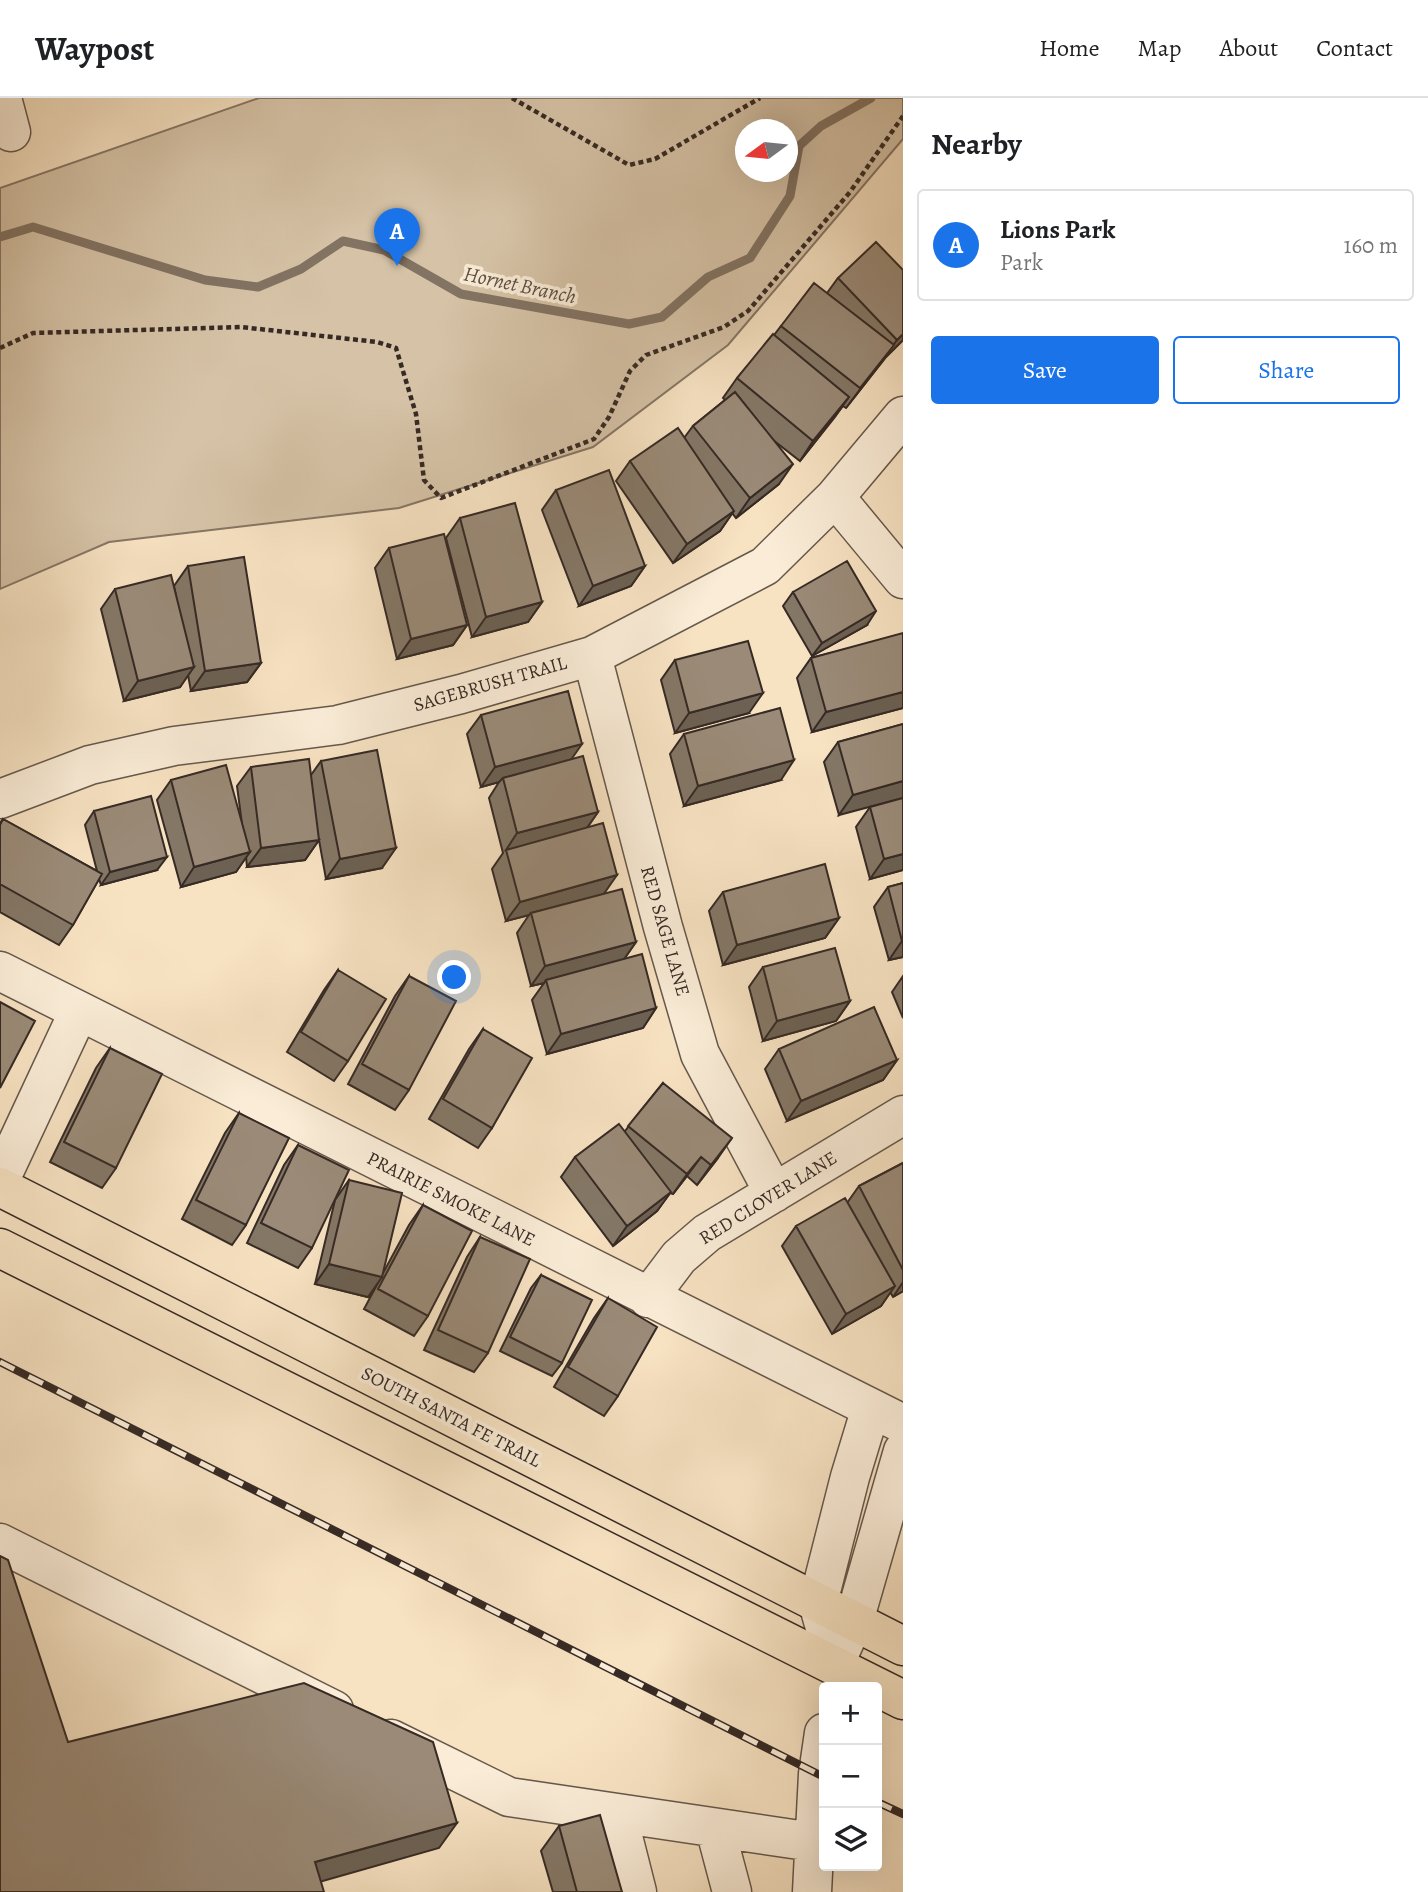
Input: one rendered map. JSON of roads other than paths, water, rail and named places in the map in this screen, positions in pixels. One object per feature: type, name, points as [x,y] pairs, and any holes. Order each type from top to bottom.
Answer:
[{"type":"main road","name":"SOUTH SANTA FE TRAIL","points":[[0,1187],[903,1646]]},
{"type":"main road","points":[[0,1248],[413,1452],[833,1675],[903,1700]]},
{"type":"main road","points":[[413,1452],[434,1408]]},
{"type":"street","name":"SAGEBRUSH TRAIL","points":[[0,799],[90,765],[174,746],[338,724],[461,694],[592,656],[765,566],[835,497],[903,416]]},
{"type":"street","points":[[835,497],[903,579]]},
{"type":"street","name":"RED SAGE LANE","points":[[592,656],[663,927],[700,1054],[774,1193]]},
{"type":"street","name":"PRAIRIE SMOKE LANE","points":[[0,971],[887,1416]]},
{"type":"street","points":[[0,1180],[79,1012]]},
{"type":"street","name":"RED CLOVER LANE","points":[[648,1298],[678,1257],[707,1233],[903,1115]]},
{"type":"street","points":[[833,1675],[818,1603],[850,1477],[887,1416]]},
{"type":"street","points":[[833,1675],[854,1621],[903,1451]]},
{"type":"street","points":[[0,1543],[509,1797],[813,1842]]},
{"type":"street","points":[[812,1892],[813,1842],[823,1745]]},
{"type":"street","points":[[617,1813],[637,1892]]},
{"type":"street","points":[[715,1828],[732,1892]]},
{"type":"waterway","name":"Hornet Branch","points":[[0,237],[33,227],[205,280],[258,287],[301,269],[343,241],[384,250],[461,294],[629,324],[662,317],[708,277],[750,258],[790,196],[799,146],[821,126],[871,98]]},
{"type":"railway","points":[[0,1362],[819,1774]]},
{"type":"railway","points":[[882,1804],[903,1814]]},
{"type":"place","name":"Lions Park","points":[[397,266]]}]
